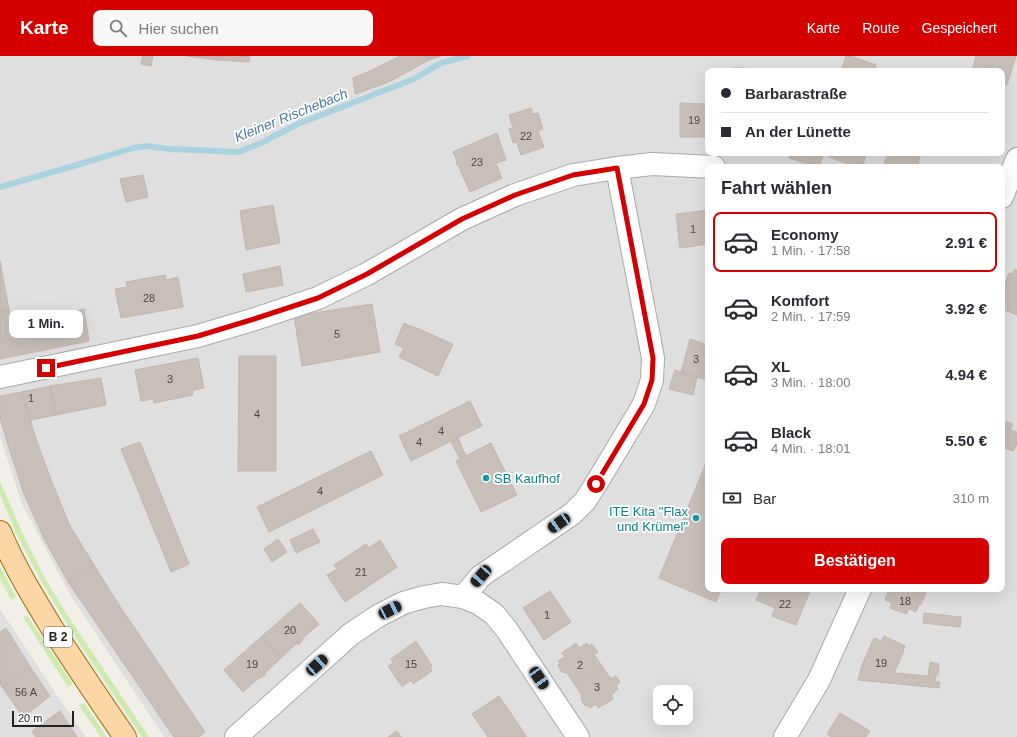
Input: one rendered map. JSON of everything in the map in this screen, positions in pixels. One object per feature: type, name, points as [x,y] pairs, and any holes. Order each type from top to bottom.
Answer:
[{"type":"main road","name":"B 2","points":[[0,532],[33,598],[125,737]]},
{"type":"street","points":[[1005,189],[1017,159]]},
{"type":"street","points":[[0,377],[198,336],[318,298],[367,274],[462,219],[515,195],[573,175],[652,164],[705,167]]},
{"type":"street","points":[[463,597],[481,576],[572,514],[585,501],[644,404],[652,380],[653,358],[617,168]]},
{"type":"street","points":[[785,737],[819,680],[859,592]]},
{"type":"street","points":[[236,737],[351,634],[378,616],[403,603],[442,594],[463,597],[494,614],[507,630],[578,737]]},
{"type":"shaded area","points":[[0,56],[1017,56],[1017,737],[164,737],[69,593],[22,504],[0,436]]},
{"type":"shaded area","points":[[0,609],[61,701],[86,737],[0,737]]},
{"type":"green space","points":[[0,481],[21,530],[42,573],[66,613],[149,737],[142,737],[75,637],[42,583],[16,533],[0,494]]},
{"type":"green space","points":[[0,566],[16,597],[11,600],[0,579]]},
{"type":"green space","points":[[27,615],[73,684],[68,687],[23,617]]},
{"type":"green space","points":[[84,703],[107,737],[101,737],[79,706]]},
{"type":"building","points":[[143,56],[153,56],[151,66],[141,64]]},
{"type":"building","points":[[187,56],[217,56],[217,60]]},
{"type":"building","points":[[217,56],[250,56],[249,62],[217,60]]},
{"type":"building","points":[[400,56],[427,56],[427,61],[389,82],[355,94],[353,78]]},
{"type":"building","points":[[427,56],[441,56],[427,61]]},
{"type":"building","points":[[846,56],[851,56],[876,65],[875,68],[842,68]]},
{"type":"building","points":[[976,56],[1016,56],[1007,85],[1005,85],[1005,68],[973,68]]},
{"type":"building","points":[[680,103],[705,104],[705,137],[680,137]]},
{"type":"building","points":[[531,108],[533,114],[538,113],[543,129],[538,131],[544,147],[521,155],[517,142],[513,143],[509,129],[513,128],[509,115]]},
{"type":"building","points":[[497,133],[506,160],[496,163],[502,178],[470,192],[457,165],[453,152]]},
{"type":"building","points":[[790,156],[810,156],[807,164],[789,158]]},
{"type":"building","points":[[811,156],[823,156],[820,164],[808,164]]},
{"type":"building","points":[[866,156],[863,164],[848,164],[829,157]]},
{"type":"building","points":[[887,156],[920,156],[918,164],[884,164]]},
{"type":"building","points":[[143,175],[148,197],[126,202],[120,179]]},
{"type":"building","points":[[273,205],[280,243],[246,250],[240,211]]},
{"type":"building","points":[[705,210],[705,244],[680,248],[676,214]]},
{"type":"building","points":[[0,261],[9,310],[0,312]]},
{"type":"building","points":[[280,266],[283,285],[246,292],[243,274]]},
{"type":"building","points":[[1014,269],[1017,270],[1017,315],[1005,310],[1005,285],[1009,273],[1013,274]]},
{"type":"building","points":[[165,275],[166,280],[178,277],[183,307],[121,318],[115,289],[127,287],[126,282]]},
{"type":"building","points":[[372,304],[380,352],[302,366],[294,316]]},
{"type":"building","points":[[84,309],[89,341],[0,359],[0,312],[9,310],[12,323]]},
{"type":"building","points":[[404,323],[453,344],[438,376],[399,357],[404,348],[395,344]]},
{"type":"building","points":[[690,339],[705,344],[705,379],[681,372]]},
{"type":"building","points":[[239,356],[276,356],[276,471],[238,471]]},
{"type":"building","points":[[198,358],[204,388],[192,390],[193,395],[154,403],[153,399],[141,401],[135,370]]},
{"type":"building","points":[[675,370],[697,377],[693,395],[669,389]]},
{"type":"building","points":[[101,378],[106,405],[56,415],[50,386]]},
{"type":"building","points":[[50,386],[56,415],[30,420],[22,392]]},
{"type":"building","points":[[22,392],[36,439],[70,526],[94,565],[68,582],[44,539],[24,494],[0,418],[0,396]]},
{"type":"building","points":[[470,401],[482,426],[411,461],[399,436]]},
{"type":"building","points":[[1005,421],[1013,424],[1010,430],[1017,432],[1017,445],[1013,451],[1005,448]]},
{"type":"building","points":[[458,438],[466,456],[460,459],[451,442]]},
{"type":"building","points":[[140,442],[189,564],[171,572],[121,449]]},
{"type":"building","name":"SB Kaufhof","points":[[491,443],[517,495],[481,512],[456,461]]},
{"type":"building","points":[[371,451],[383,475],[269,532],[257,507]]},
{"type":"building","name":"ITE Kita \"Flax und Krümel\"","points":[[705,465],[705,592],[720,592],[716,602],[659,578]]},
{"type":"building","points":[[313,529],[320,542],[296,553],[290,540]]},
{"type":"building","points":[[278,539],[287,552],[272,562],[264,549]]},
{"type":"building","points":[[380,540],[397,567],[345,602],[327,575],[337,569],[334,565],[366,544],[369,548]]},
{"type":"building","points":[[94,565],[121,608],[205,732],[199,737],[174,737],[68,582]]},
{"type":"building","points":[[550,591],[571,622],[544,640],[523,608]]},
{"type":"building","points":[[760,592],[810,592],[796,625],[772,616],[775,608],[756,600]]},
{"type":"building","points":[[888,592],[926,592],[921,605],[919,604],[916,612],[909,609],[906,614],[890,608],[892,603],[885,600]]},
{"type":"building","points":[[300,603],[319,624],[302,639],[303,640],[298,645],[297,643],[281,658],[261,637]]},
{"type":"building","points":[[924,613],[961,617],[960,627],[923,623]]},
{"type":"building","points":[[6,628],[31,668],[2,687],[0,684],[0,632]]},
{"type":"building","points":[[884,636],[905,646],[894,673],[928,676],[930,662],[939,664],[938,675],[936,675],[935,682],[940,682],[939,688],[858,680],[862,665],[874,638],[881,641]]},
{"type":"building","points":[[261,637],[281,658],[265,673],[266,674],[261,678],[260,677],[243,692],[224,670]]},
{"type":"building","points":[[416,641],[432,666],[430,668],[432,671],[413,684],[411,680],[402,687],[388,666],[393,663],[391,659]]},
{"type":"building","points":[[576,643],[579,648],[587,643],[589,646],[592,644],[598,652],[594,654],[602,666],[575,685],[567,673],[562,672],[558,666],[560,663],[558,661],[565,657],[562,653]]},
{"type":"building","points":[[602,666],[611,679],[616,676],[620,682],[616,686],[618,689],[611,695],[613,699],[598,708],[596,704],[590,708],[584,705],[581,699],[582,696],[575,685]]},
{"type":"building","points":[[31,668],[50,696],[23,717],[2,687]]},
{"type":"building","points":[[499,696],[527,737],[488,737],[472,714]]},
{"type":"building","points":[[60,711],[77,737],[36,737],[32,731]]},
{"type":"building","points":[[840,713],[870,731],[866,737],[832,737],[827,734]]},
{"type":"building","points":[[397,731],[401,737],[388,737]]},
{"type":"waterway","name":"Kleiner Rischebach","points":[[0,187],[133,148],[146,146],[170,149],[239,152],[261,143],[298,124],[414,79],[441,63],[468,56]]},
{"type":"place","name":"SB Kaufhof","points":[[486,478]]},
{"type":"place","name":"ITE Kita \"Flax und Krümel\"","points":[[696,518]]},
{"type":"route","points":[[46,368],[198,336],[318,298],[367,274],[462,219],[515,195],[573,175],[617,168],[653,358],[652,380],[644,404],[596,484]]}]
